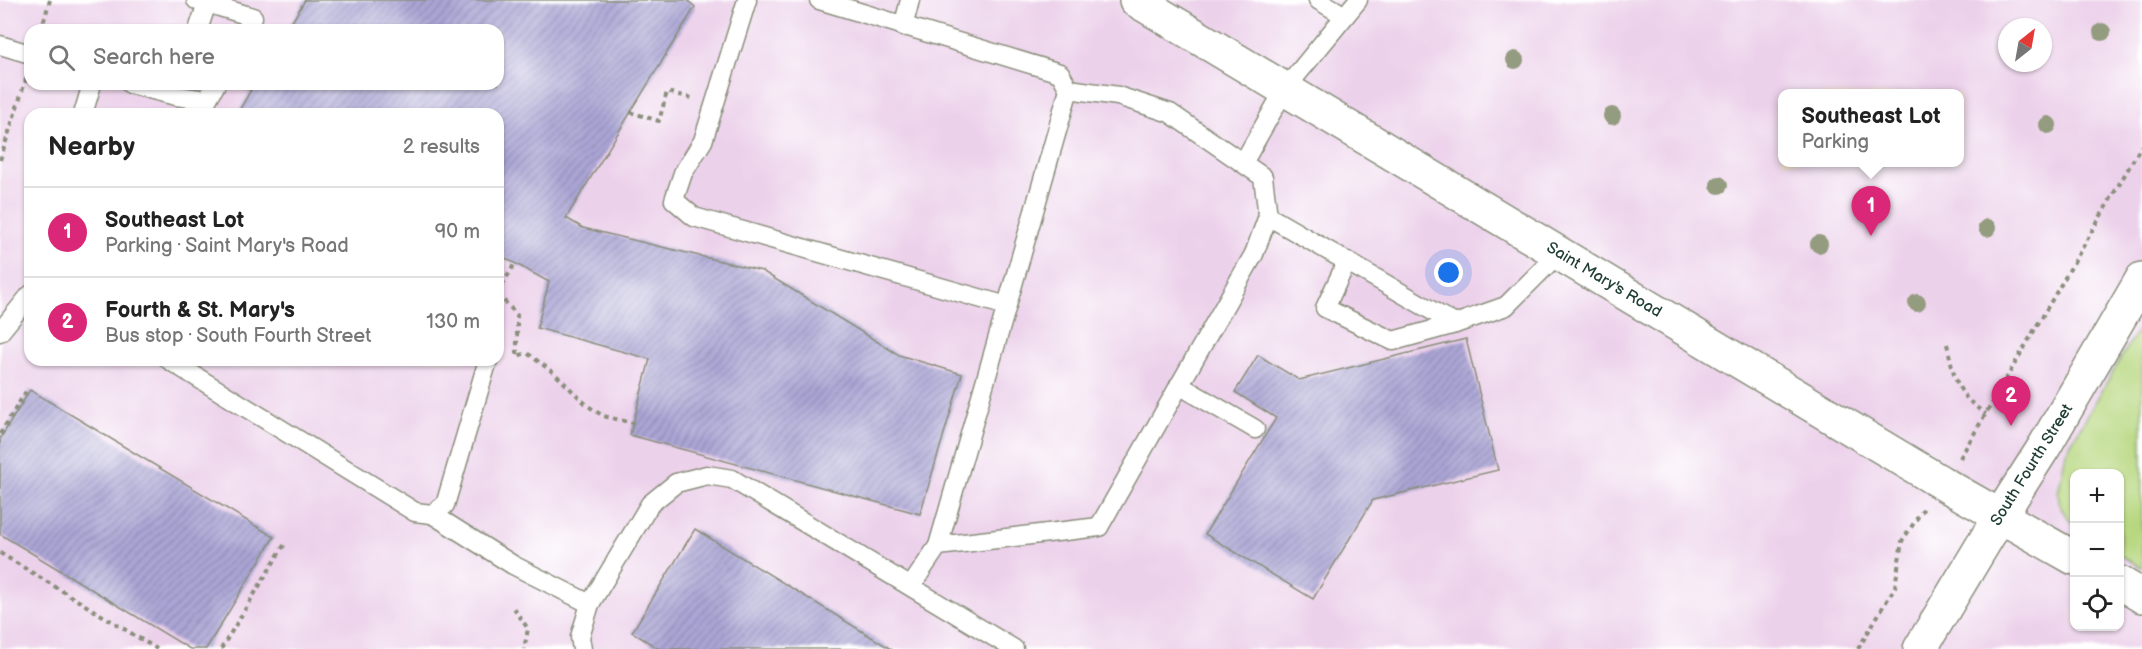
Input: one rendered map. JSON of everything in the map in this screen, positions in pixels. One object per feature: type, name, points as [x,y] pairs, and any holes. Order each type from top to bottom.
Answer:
[{"type":"main road","name":"Saint Mary's Road","points":[[1136,0],[2070,556]]},
{"type":"main road","name":"South Fourth Street","points":[[1920,649],[2044,447],[2142,279]]},
{"type":"main road","points":[[2124,586],[2142,596]]},
{"type":"lane","points":[[747,0],[703,141],[683,172],[674,200],[694,217],[1007,306]]},
{"type":"lane","points":[[819,0],[1060,73],[1069,89],[938,546],[911,586]]},
{"type":"lane","points":[[903,27],[910,0]]},
{"type":"lane","points":[[1318,0],[1345,16]]},
{"type":"lane","points":[[1243,162],[1285,89],[1358,0]]},
{"type":"lane","points":[[199,24],[204,1],[253,17],[249,24]]},
{"type":"lane","points":[[0,45],[24,52]]},
{"type":"lane","points":[[938,546],[1099,527],[1254,254],[1268,216],[1263,177],[1170,113],[1118,96],[1069,89]]},
{"type":"lane","points":[[85,108],[90,90]]},
{"type":"lane","points":[[173,108],[178,90],[207,100],[213,90]]},
{"type":"lane","points":[[1268,216],[1455,324]]},
{"type":"lane","points":[[1347,261],[1325,308],[1393,341],[1455,324],[1506,306],[1559,253]]},
{"type":"lane","points":[[0,332],[24,302]]},
{"type":"lane","points":[[179,366],[415,512],[432,514],[513,565],[590,603]]},
{"type":"lane","points":[[432,514],[445,505],[486,366]]},
{"type":"lane","points":[[1179,385],[1255,429]]},
{"type":"lane","points":[[582,649],[580,637],[590,603],[650,504],[676,483],[707,475],[732,479],[1014,649]]},
{"type":"path","points":[[43,24],[50,0]]},
{"type":"path","points":[[0,159],[24,85]]},
{"type":"path","points":[[630,112],[659,121],[667,92],[692,98],[696,87]]},
{"type":"path","points":[[1964,453],[2142,145]]},
{"type":"path","points":[[504,282],[515,263]]},
{"type":"path","points":[[504,300],[517,315],[517,356],[527,352],[588,406],[603,416],[633,423]]},
{"type":"path","points":[[1947,345],[1955,382],[1963,395],[1986,414]]},
{"type":"path","points":[[0,434],[28,387]]},
{"type":"path","points":[[1858,649],[1895,587],[1902,541],[1915,519]]},
{"type":"path","points":[[221,649],[286,542]]},
{"type":"path","points":[[0,553],[157,649]]},
{"type":"path","points":[[514,608],[528,629],[524,649]]},
{"type":"shaded area","points":[[0,0],[2142,0],[2142,649],[0,649]]},
{"type":"green space","points":[[2142,322],[2142,568],[2124,557],[2124,469],[2070,469],[2070,521],[2060,507],[2058,493],[2066,452]]},
{"type":"building","points":[[305,0],[687,0],[695,7],[566,218],[583,228],[762,271],[899,355],[962,374],[920,514],[630,435],[650,359],[537,328],[549,282],[504,257],[504,108],[240,108],[251,90],[504,90],[504,24],[291,24]]},
{"type":"building","points":[[1466,339],[1498,470],[1373,500],[1313,599],[1205,534],[1276,418],[1235,392],[1258,355],[1299,380]]},
{"type":"building","points":[[30,390],[274,537],[206,649],[190,649],[0,534],[0,439]]},
{"type":"building","points":[[695,529],[891,649],[659,649],[632,632]]},
{"type":"place","name":"Southeast Lot","points":[[1871,236]]},
{"type":"place","name":"Fourth & St. Mary's","points":[[2011,426]]}]
